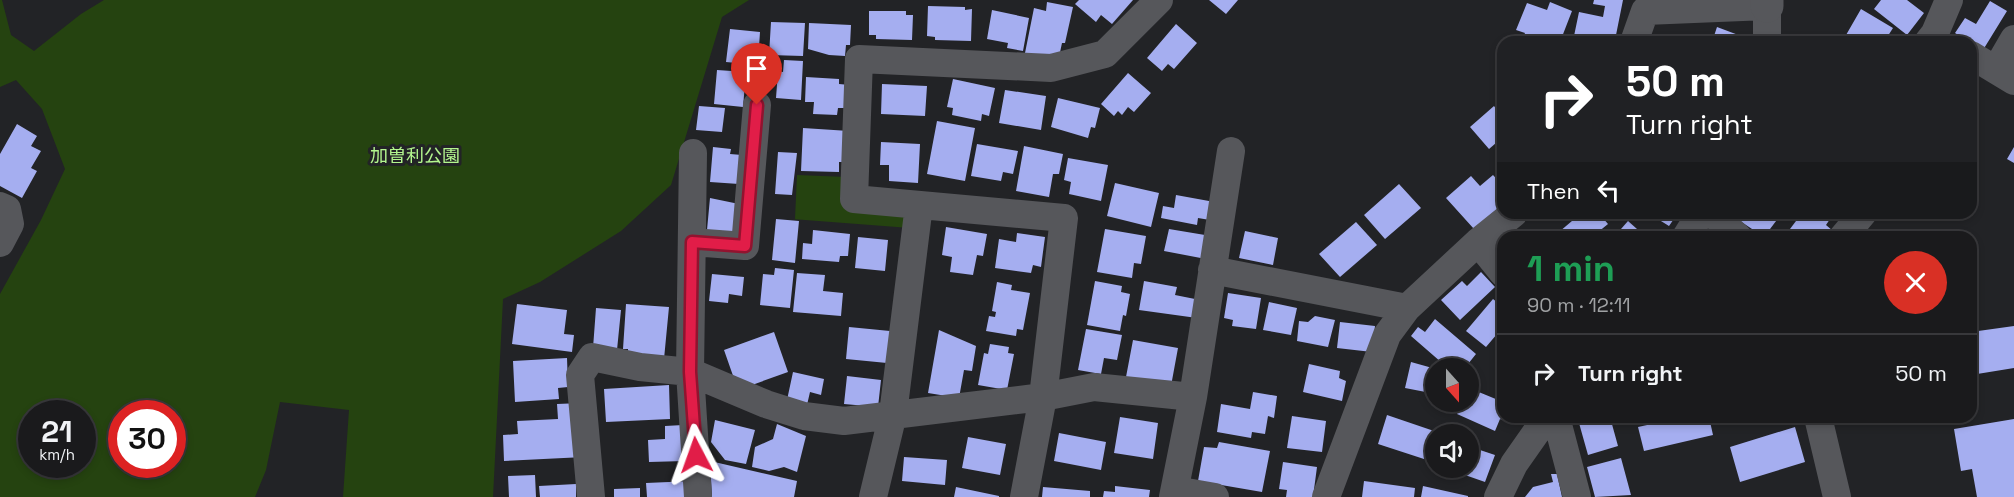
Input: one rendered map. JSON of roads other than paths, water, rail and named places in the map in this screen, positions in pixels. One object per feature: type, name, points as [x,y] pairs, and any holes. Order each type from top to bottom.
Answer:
[{"type":"street","points":[[1024,497],[1043,397],[1064,218],[854,199],[859,59],[1051,68],[1105,54],[1159,0]]},
{"type":"street","points":[[1938,36],[1949,0]]},
{"type":"street","points":[[1636,36],[1645,11],[1765,2],[1767,36]]},
{"type":"street","points":[[1977,59],[2005,75],[2014,39]]},
{"type":"street","points":[[692,242],[745,246],[757,105]]},
{"type":"street","points":[[1215,497],[1174,493],[1193,397],[1231,151]]},
{"type":"street","points":[[693,153],[690,372],[698,497]]},
{"type":"street","points":[[873,497],[892,414],[919,205]]},
{"type":"street","points":[[0,206],[7,209],[10,224],[0,243]]},
{"type":"street","points":[[1326,497],[1387,335],[1407,308],[1478,242],[1507,219]]},
{"type":"street","points":[[1718,219],[1732,231]]},
{"type":"street","points":[[1848,231],[1858,219]]},
{"type":"street","points":[[1478,242],[1497,266]]},
{"type":"street","points":[[1212,270],[1407,308]]},
{"type":"street","points":[[591,497],[580,375],[592,357],[640,367],[690,372],[766,404],[804,416],[844,421],[1043,397],[1094,387],[1193,397]]},
{"type":"street","points":[[1498,497],[1514,464],[1543,423]]},
{"type":"street","points":[[1558,423],[1577,497]]},
{"type":"street","points":[[1819,423],[1837,497]]},
{"type":"park label","name":"加曽利公園","points":[[415,155]]}]
